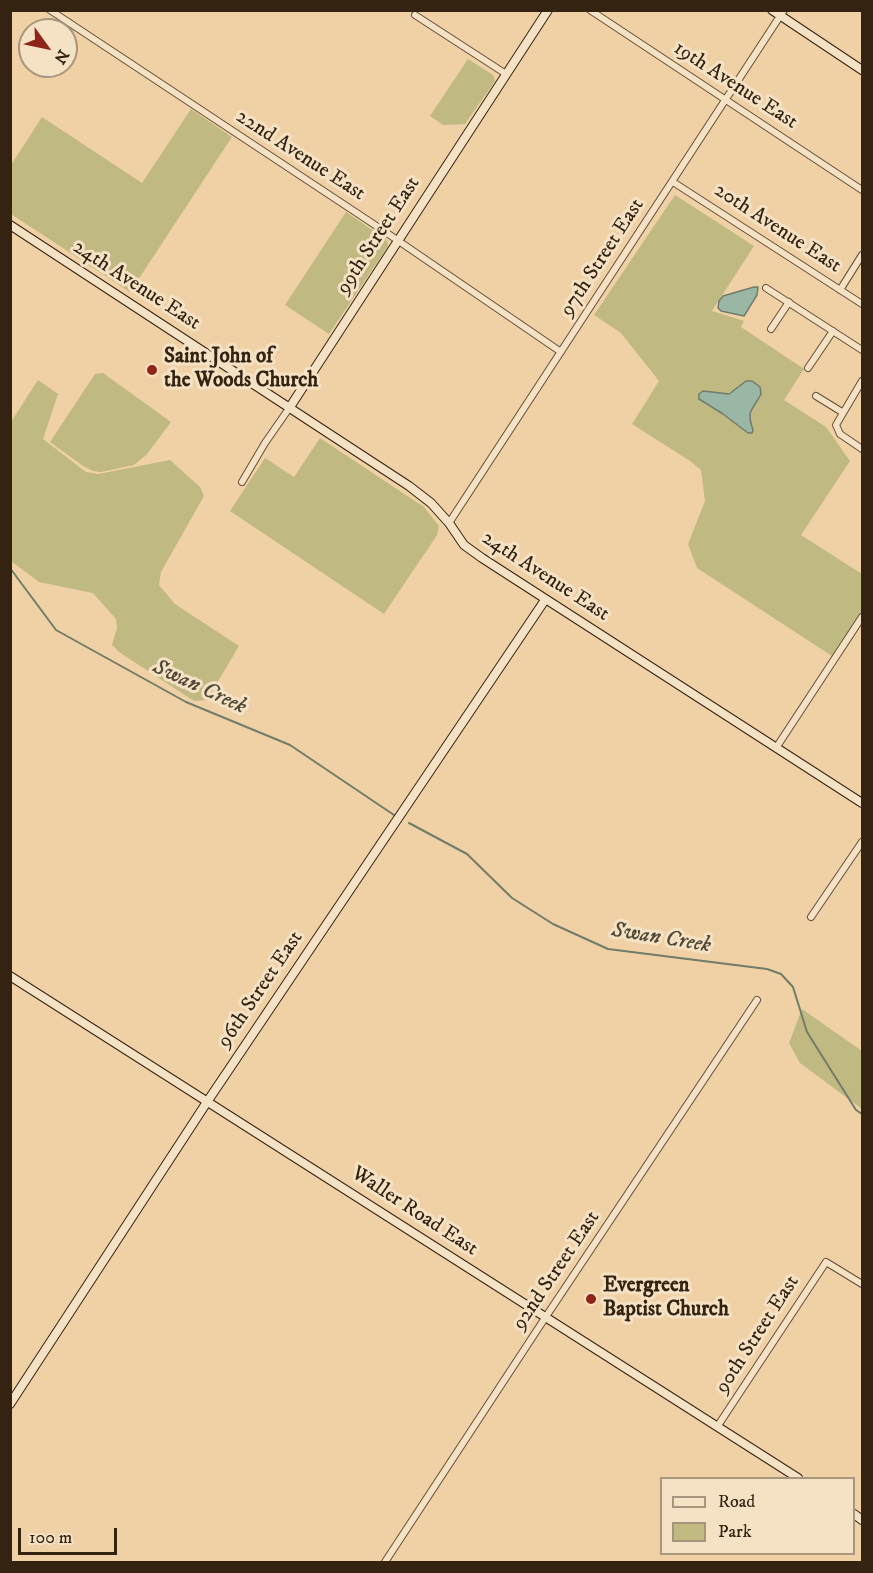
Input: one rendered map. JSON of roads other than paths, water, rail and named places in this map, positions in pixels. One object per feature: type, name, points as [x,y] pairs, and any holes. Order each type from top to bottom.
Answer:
[{"type":"street","name":"22nd Avenue East","points":[[50,10],[381,229],[396,242],[561,352]]},
{"type":"street","name":"99th Street East","points":[[242,482],[548,10]]},
{"type":"street","name":"19th Avenue East","points":[[590,10],[862,190]]},
{"type":"street","points":[[771,10],[782,13],[862,70]]},
{"type":"street","name":"97th Street East","points":[[449,523],[782,13]]},
{"type":"street","points":[[415,15],[506,74]]},
{"type":"street","name":"20th Avenue East","points":[[673,182],[862,304]]},
{"type":"street","name":"24th Avenue East","points":[[10,225],[417,491],[449,523],[464,545],[545,600],[862,803]]},
{"type":"street","points":[[840,290],[862,255]]},
{"type":"street","points":[[766,288],[862,350]]},
{"type":"street","points":[[771,330],[789,302]]},
{"type":"street","points":[[808,368],[833,331]]},
{"type":"street","points":[[862,381],[836,423],[838,431],[862,448]]},
{"type":"street","points":[[816,396],[842,412]]},
{"type":"street","name":"96th Street East","points":[[10,1404],[207,1102],[545,600]]},
{"type":"street","points":[[776,748],[862,617]]},
{"type":"street","points":[[811,917],[862,842]]},
{"type":"street","name":"Waller Road East","points":[[10,976],[795,1477]]},
{"type":"street","name":"92nd Street East","points":[[385,1563],[757,1000]]},
{"type":"street","name":"90th Street East","points":[[717,1427],[826,1262],[862,1284]]},
{"type":"waterway","name":"Swan Creek","points":[[10,568],[56,630],[186,702],[290,745],[394,815]]},
{"type":"waterway","name":"Swan Creek","points":[[409,823],[467,854],[512,898],[553,924],[608,949],[767,969],[781,974],[793,987],[807,1032],[856,1110],[862,1114]]},
{"type":"place","name":"Saint John of the Woods Church","points":[[152,370]]},
{"type":"place","name":"Evergreen Baptist Church","points":[[591,1299]]}]
